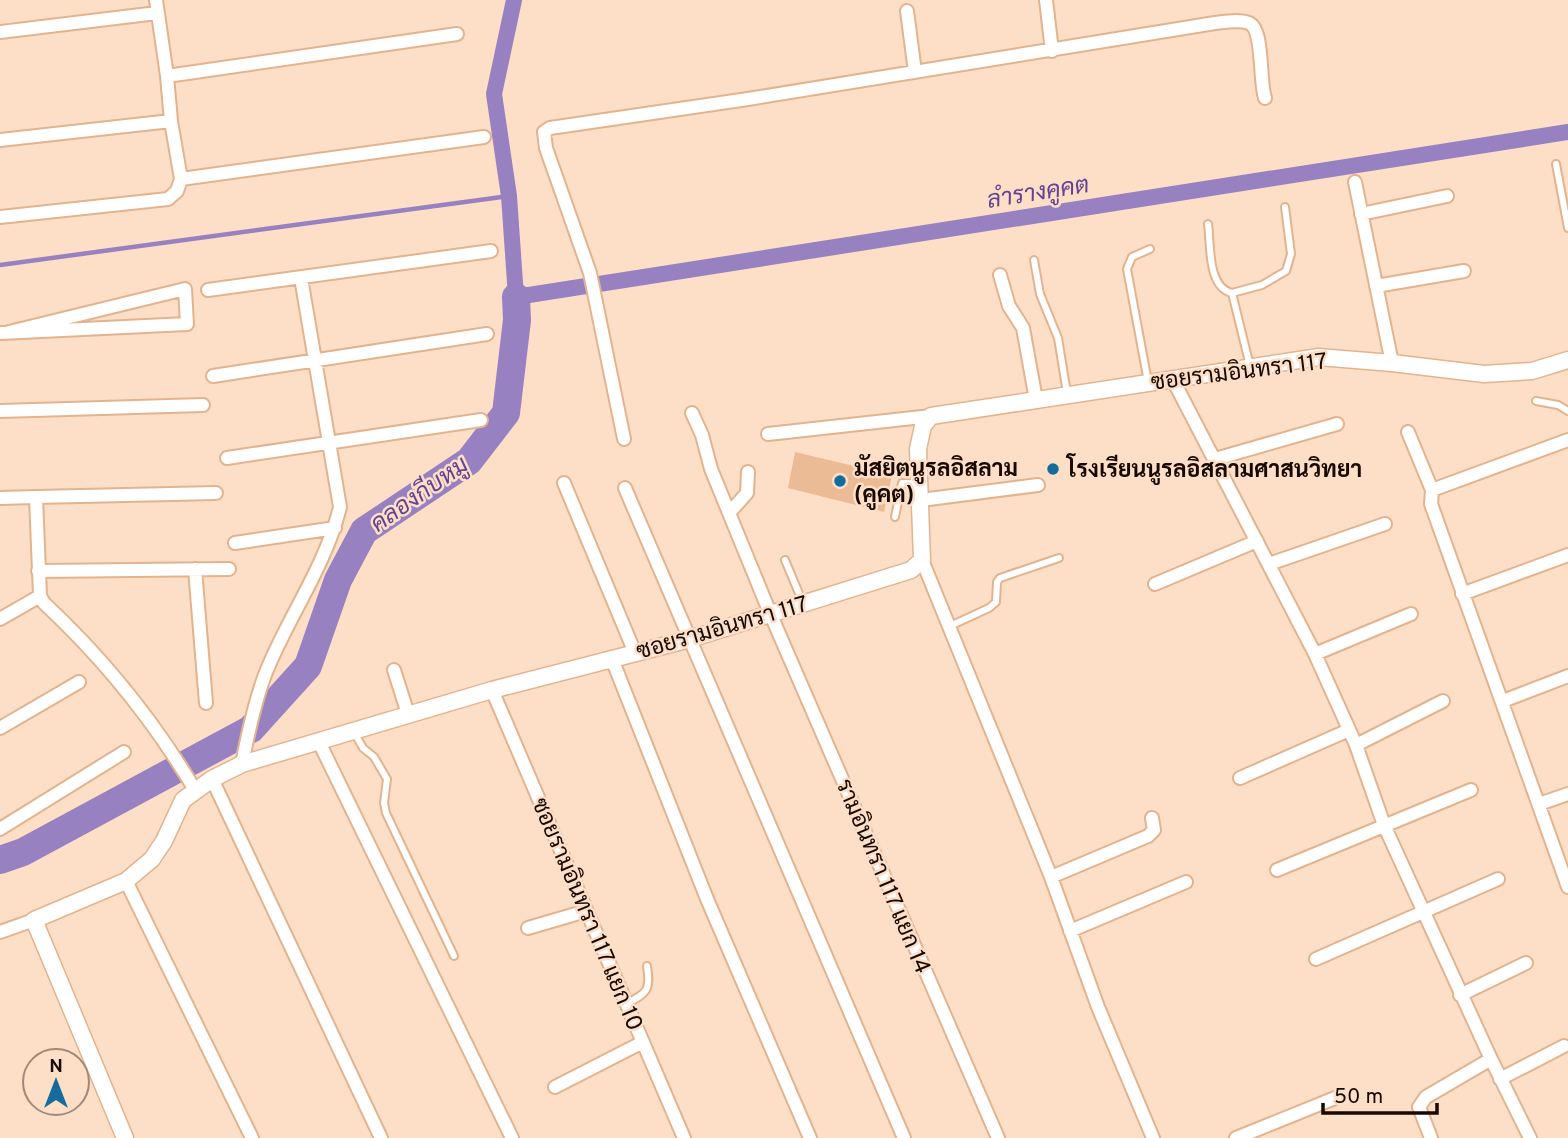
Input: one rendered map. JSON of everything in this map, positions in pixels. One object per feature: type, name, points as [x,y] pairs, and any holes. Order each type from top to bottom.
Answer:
[{"type":"street","points":[[1046,0],[1052,51]]},
{"type":"street","points":[[0,32],[157,6],[181,179],[177,191],[168,199],[0,217]]},
{"type":"street","points":[[907,11],[915,72]]},
{"type":"street","points":[[624,439],[590,273],[546,148],[544,132],[550,128],[1052,51],[1215,23],[1249,23],[1256,28],[1261,86],[1265,98]]},
{"type":"street","points":[[167,76],[457,34]]},
{"type":"street","points":[[0,140],[171,121]]},
{"type":"street","points":[[181,179],[484,137]]},
{"type":"street","points":[[1355,183],[1392,363]]},
{"type":"street","points":[[1361,214],[1447,196]]},
{"type":"street","points":[[208,290],[491,251]]},
{"type":"street","points":[[1376,286],[1464,271]]},
{"type":"street","points":[[1000,275],[1009,306],[1023,328],[1036,400]]},
{"type":"street","points":[[242,764],[268,667],[322,561],[340,507],[302,278]]},
{"type":"street","points":[[185,289],[187,324],[5,333],[76,316],[185,289]]},
{"type":"street","points":[[213,376],[487,334]]},
{"type":"street","name":"ซอยรามอินทรา 117","points":[[931,416],[1320,357],[1484,374],[1531,371],[1568,360]]},
{"type":"street","points":[[1172,379],[1315,654],[1356,745],[1384,825],[1423,913],[1530,1138]]},
{"type":"street","points":[[0,411],[203,405]]},
{"type":"street","name":"รามอินทรา 117 แยก 14","points":[[692,413],[770,614],[998,1138]]},
{"type":"street","points":[[768,434],[931,416]]},
{"type":"street","points":[[931,416],[919,435],[922,560],[1051,877],[1098,1007],[1153,1138]]},
{"type":"street","points":[[227,458],[481,421]]},
{"type":"street","points":[[1215,459],[1337,424]]},
{"type":"street","points":[[1408,432],[1432,490],[1431,505],[1568,887]]},
{"type":"street","points":[[1432,490],[1568,440]]},
{"type":"street","points":[[729,513],[747,493],[748,472]]},
{"type":"street","points":[[565,483],[635,653]]},
{"type":"street","points":[[921,500],[1038,485]]},
{"type":"street","points":[[625,488],[904,1138]]},
{"type":"street","points":[[0,498],[216,493]]},
{"type":"street","points":[[37,497],[40,596],[44,603],[82,638],[128,692],[195,790]]},
{"type":"street","points":[[1269,564],[1385,524]]},
{"type":"street","points":[[235,543],[335,528]]},
{"type":"street","points":[[1155,584],[1257,541]]},
{"type":"street","points":[[1462,594],[1568,555]]},
{"type":"street","name":"ซอยรามอินทรา 117","points":[[34,920],[126,881],[152,859],[164,841],[183,800],[212,779],[242,764],[492,690],[690,639],[911,570],[922,560]]},
{"type":"street","points":[[195,569],[206,703]]},
{"type":"street","points":[[38,571],[229,569]]},
{"type":"street","points":[[0,619],[40,596]]},
{"type":"street","points":[[1315,654],[1411,614]]},
{"type":"street","points":[[612,659],[707,899],[810,1138]]},
{"type":"street","points":[[394,670],[408,714]]},
{"type":"street","points":[[1503,701],[1568,677]]},
{"type":"street","points":[[0,728],[79,682]]},
{"type":"street","name":"ซอยรามอินทรา 117 แยก 10","points":[[492,690],[684,1138]]},
{"type":"street","points":[[1356,745],[1443,701]]},
{"type":"street","points":[[1240,778],[1349,730]]},
{"type":"street","points":[[318,740],[512,1138]]},
{"type":"street","points":[[0,829],[124,752]]},
{"type":"street","points":[[212,779],[381,1138]]},
{"type":"street","points":[[1277,870],[1471,790]]},
{"type":"street","points":[[1539,804],[1568,794]]},
{"type":"street","points":[[1051,877],[1148,836],[1154,830],[1152,818]]},
{"type":"street","points":[[1317,959],[1498,879]]},
{"type":"street","points":[[126,881],[252,1138]]},
{"type":"street","points":[[1070,931],[1186,882]]},
{"type":"street","points":[[528,928],[586,911]]},
{"type":"street","points":[[0,932],[34,920],[125,1138]]},
{"type":"street","points":[[1460,995],[1526,963]]},
{"type":"street","points":[[555,1087],[643,1042]]},
{"type":"street","points":[[1500,1079],[1564,1046]]},
{"type":"street","points":[[1432,1138],[1419,1107],[1426,1097],[1492,1059]]},
{"type":"street","points":[[1236,1138],[1335,1098]]},
{"type":"lane","points":[[1556,164],[1568,228]]},
{"type":"lane","points":[[1208,224],[1216,281],[1225,292],[1232,293],[1262,285],[1286,271],[1291,254],[1285,208]]},
{"type":"lane","points":[[1148,382],[1127,269],[1132,257],[1150,249]]},
{"type":"lane","points":[[1034,260],[1040,294],[1058,338],[1068,395]]},
{"type":"lane","points":[[1232,293],[1250,366]]},
{"type":"lane","points":[[1536,401],[1558,405],[1568,411]]},
{"type":"lane","points":[[895,517],[902,483],[920,483]]},
{"type":"lane","points":[[950,626],[996,602],[997,582],[1000,578],[1059,558]]},
{"type":"lane","points":[[785,560],[803,603]]},
{"type":"lane","points":[[353,730],[387,779],[384,803],[386,813],[454,956]]},
{"type":"lane","points":[[626,1004],[648,989],[650,983],[647,966]]},
{"type":"building","name":"มัสยิตนูรลอิสลาม (คูคต)","points":[[795,452],[892,475],[884,512],[788,488]]},
{"type":"waterway","name":"ลำรางคูคต","points":[[514,0],[494,94],[509,196],[516,297],[1568,132]]},
{"type":"waterway","points":[[0,265],[509,196]]},
{"type":"waterway","name":"คลองกีบหมู","points":[[0,860],[23,852],[251,729],[308,666],[338,580],[364,531],[469,461],[506,413],[517,320],[516,297]]},
{"type":"place","name":"โรงเรียนนูรลอิสลามศาสนวิทยา","points":[[1053,469]]},
{"type":"place","name":"มัสยิตนูรลอิสลาม (คูคต)","points":[[840,481]]}]
